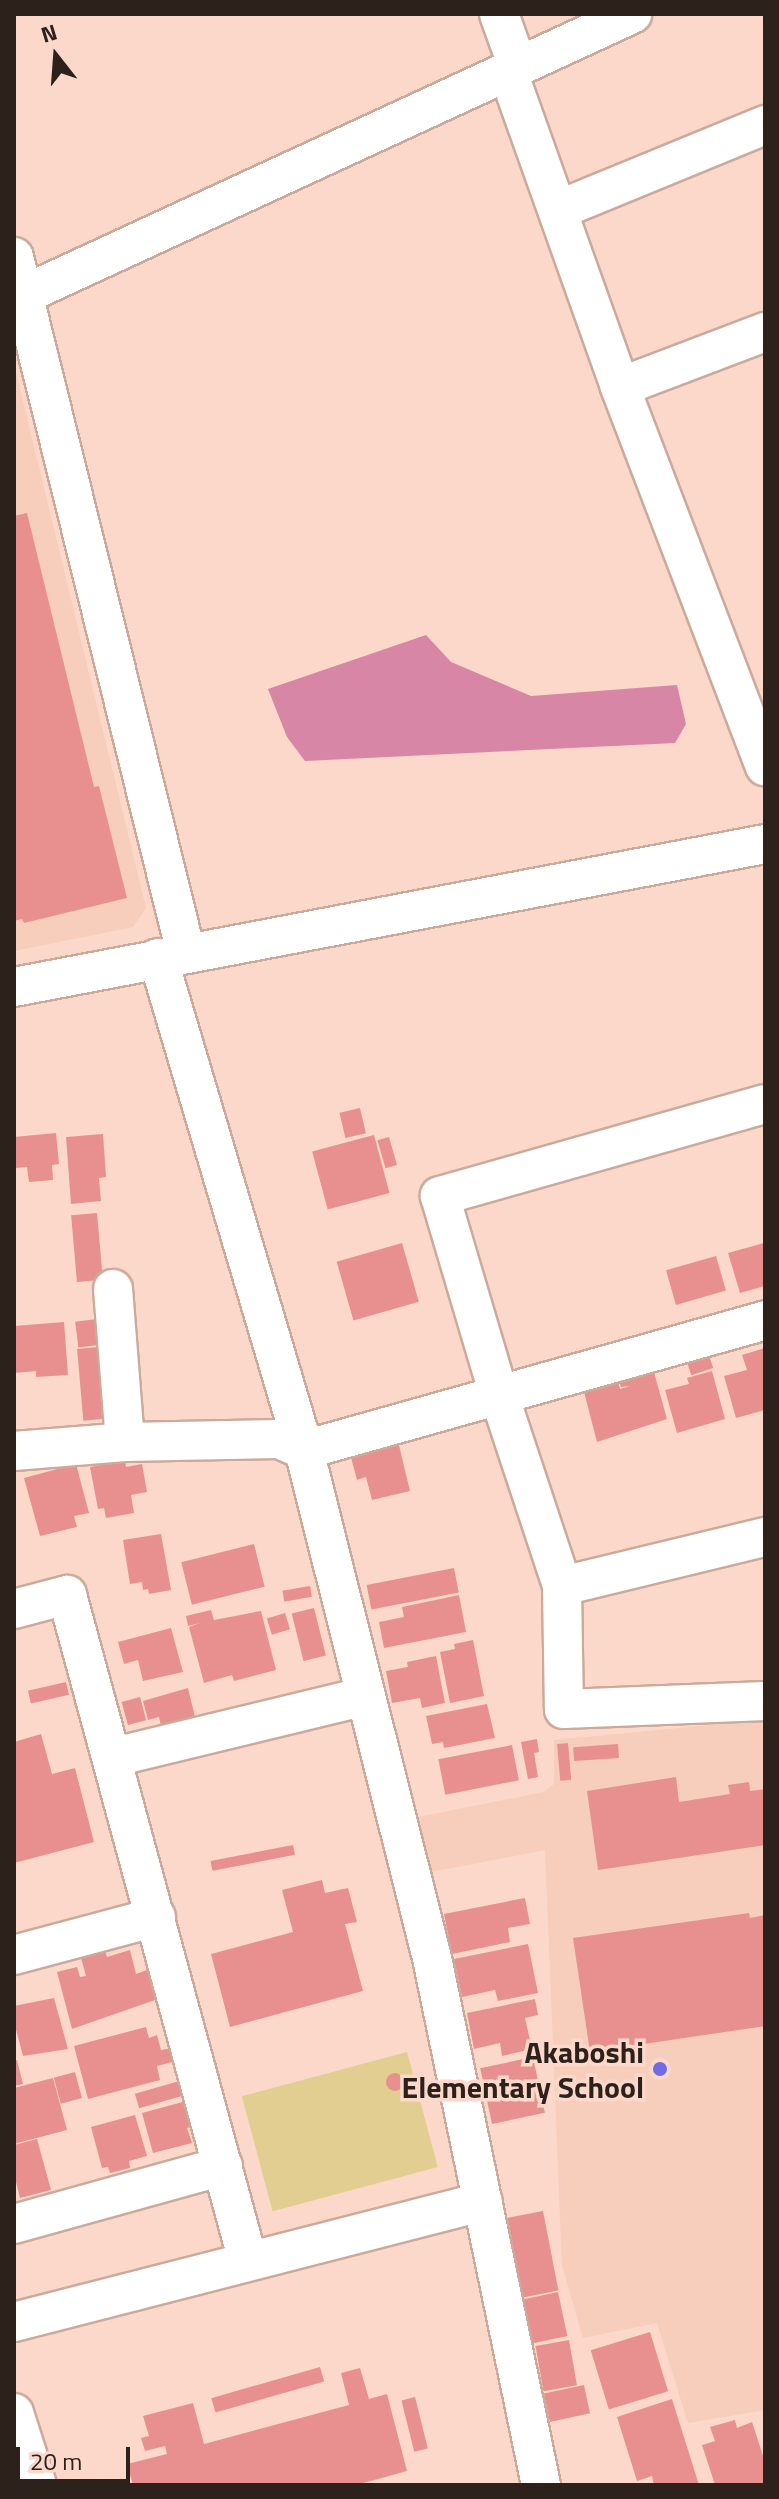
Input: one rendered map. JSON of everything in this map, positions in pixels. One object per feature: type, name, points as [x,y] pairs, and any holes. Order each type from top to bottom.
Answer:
[{"type":"street","points":[[499,14],[513,70],[558,210],[620,387],[765,766]]},
{"type":"street","points":[[23,295],[632,14]]},
{"type":"street","points":[[558,210],[765,125]]},
{"type":"street","points":[[14,257],[172,956],[304,1450],[432,1958],[541,2485]]},
{"type":"street","points":[[620,387],[765,332]]},
{"type":"street","points":[[14,987],[765,844]]},
{"type":"street","points":[[765,1104],[440,1196],[499,1395],[562,1586],[564,1709],[765,1701]]},
{"type":"street","points":[[113,1289],[125,1442]]},
{"type":"street","points":[[14,1451],[125,1442],[279,1439],[304,1450],[765,1320]]},
{"type":"street","points":[[562,1586],[765,1537]]},
{"type":"street","points":[[14,1609],[67,1595],[114,1757],[248,2261]]},
{"type":"street","points":[[114,1757],[366,1696]]},
{"type":"street","points":[[14,1955],[156,1917]]},
{"type":"street","points":[[14,2224],[223,2166]]},
{"type":"street","points":[[14,2322],[483,2202]]},
{"type":"street","points":[[14,2413],[32,2484]]},
{"type":"shaded area","points":[[14,364],[146,908],[133,927],[14,951]]},
{"type":"shaded area","points":[[426,635],[451,662],[531,696],[677,685],[686,724],[675,743],[305,761],[287,737],[268,689]]},
{"type":"shaded area","name":"Akaboshi Elementary School","points":[[765,1720],[765,2410],[688,2423],[657,2323],[583,2338],[562,2265],[545,1850],[426,1873],[413,1818],[544,1792],[554,1784],[554,1740]]},
{"type":"shaded area","points":[[407,2052],[438,2167],[273,2211],[242,2096]]},
{"type":"building","points":[[27,513],[94,787],[99,786],[127,898],[24,923],[22,919],[14,921],[14,516]]},
{"type":"building","points":[[360,1108],[366,1133],[345,1138],[340,1113]]},
{"type":"building","points":[[56,1133],[59,1164],[52,1165],[53,1180],[29,1182],[27,1167],[16,1168],[14,1137]]},
{"type":"building","points":[[103,1134],[106,1177],[99,1178],[101,1201],[71,1204],[66,1137]]},
{"type":"building","points":[[374,1135],[390,1193],[328,1210],[312,1152]]},
{"type":"building","points":[[389,1137],[397,1165],[385,1168],[377,1140]]},
{"type":"building","points":[[97,1213],[103,1280],[77,1282],[71,1215]]},
{"type":"building","points":[[402,1243],[419,1302],[353,1320],[337,1262]]},
{"type":"building","points":[[764,1243],[765,1286],[740,1293],[728,1253]]},
{"type":"building","points":[[716,1256],[726,1291],[676,1305],[666,1270]]},
{"type":"building","points":[[97,1319],[100,1345],[78,1347],[75,1322]]},
{"type":"building","points":[[64,1322],[68,1375],[36,1377],[36,1371],[14,1373],[14,1326]]},
{"type":"building","points":[[99,1347],[105,1419],[83,1421],[77,1349]]},
{"type":"building","points":[[765,1348],[765,1410],[736,1418],[724,1376],[747,1370],[742,1355]]},
{"type":"building","points":[[707,1349],[713,1368],[691,1375],[685,1356]]},
{"type":"building","points":[[652,1365],[667,1419],[597,1442],[583,1388],[617,1379],[620,1389],[630,1386],[621,1387],[617,1375]]},
{"type":"building","points":[[712,1371],[725,1419],[677,1433],[665,1390],[689,1384],[687,1378]]},
{"type":"building","points":[[397,1437],[410,1491],[372,1500],[366,1477],[357,1480],[349,1450]]},
{"type":"building","points":[[125,1461],[126,1467],[142,1464],[147,1492],[131,1495],[134,1513],[106,1518],[104,1508],[98,1509],[90,1467]]},
{"type":"building","points":[[76,1464],[89,1513],[74,1516],[77,1527],[40,1536],[24,1478]]},
{"type":"building","points":[[161,1534],[171,1590],[149,1594],[148,1589],[143,1590],[142,1582],[130,1584],[123,1540]]},
{"type":"building","points":[[254,1544],[265,1587],[192,1605],[181,1562]]},
{"type":"building","points":[[454,1568],[459,1593],[371,1610],[367,1585]]},
{"type":"building","points":[[310,1586],[312,1597],[284,1602],[282,1591]]},
{"type":"building","points":[[459,1595],[466,1632],[384,1648],[379,1622],[404,1617],[402,1607]]},
{"type":"building","points":[[314,1608],[326,1656],[304,1661],[292,1614]]},
{"type":"building","points":[[211,1610],[214,1620],[261,1611],[276,1670],[234,1681],[232,1675],[204,1683],[189,1627],[200,1623],[188,1626],[186,1616]]},
{"type":"building","points":[[285,1613],[290,1629],[272,1635],[267,1619]]},
{"type":"building","points":[[171,1628],[183,1672],[143,1681],[138,1660],[124,1664],[118,1642]]},
{"type":"building","points":[[473,1640],[484,1696],[450,1703],[440,1652],[455,1649],[454,1644]]},
{"type":"building","points":[[436,1656],[445,1703],[422,1708],[420,1698],[392,1703],[386,1671],[408,1667],[407,1662]]},
{"type":"building","points":[[66,1682],[69,1695],[31,1703],[28,1691]]},
{"type":"building","points":[[188,1688],[195,1717],[161,1726],[159,1717],[148,1720],[143,1701]]},
{"type":"building","points":[[140,1697],[146,1720],[128,1725],[122,1702]]},
{"type":"building","points":[[487,1704],[495,1738],[444,1748],[443,1742],[432,1744],[426,1716]]},
{"type":"building","points":[[41,1734],[52,1774],[75,1768],[94,1842],[14,1863],[14,1742]]},
{"type":"building","points":[[537,1739],[539,1752],[534,1753],[538,1777],[528,1779],[521,1742]]},
{"type":"building","points":[[568,1743],[571,1780],[560,1781],[557,1744]]},
{"type":"building","points":[[618,1744],[619,1758],[574,1761],[573,1747]]},
{"type":"building","points":[[512,1745],[519,1780],[445,1795],[438,1759]]},
{"type":"building","points":[[676,1777],[679,1802],[730,1794],[728,1785],[749,1782],[750,1791],[765,1789],[765,1845],[598,1870],[587,1791]]},
{"type":"building","points":[[293,1845],[295,1855],[212,1871],[211,1861]]},
{"type":"building","points":[[322,1880],[325,1893],[348,1888],[357,1922],[345,1924],[363,1991],[230,2027],[211,1954],[293,1932],[282,1890]]},
{"type":"building","points":[[525,1898],[530,1924],[508,1928],[510,1942],[452,1954],[444,1914]]},
{"type":"building","points":[[749,1913],[750,1918],[765,1915],[765,2026],[590,2052],[573,1938]]},
{"type":"building","points":[[528,1944],[538,1993],[498,2001],[495,1990],[462,1997],[454,1959]]},
{"type":"building","points":[[130,1950],[136,1974],[147,1970],[155,2000],[72,2029],[57,1972],[77,1967],[80,1977],[86,1976],[81,1958],[105,1951],[107,1957]]},
{"type":"building","points":[[54,1998],[68,2049],[23,2056],[14,2022],[14,2006]]},
{"type":"building","points":[[535,1999],[538,2015],[525,2018],[532,2049],[502,2056],[500,2043],[474,2049],[467,2013]]},
{"type":"building","points":[[146,2027],[149,2038],[157,2035],[161,2050],[173,2048],[176,2061],[157,2066],[160,2080],[88,2099],[74,2046]]},
{"type":"building","points":[[533,2057],[545,2113],[492,2124],[480,2068]]},
{"type":"building","points":[[17,2060],[23,2084],[14,2086],[14,2061]]},
{"type":"building","points":[[75,2072],[82,2098],[61,2104],[54,2078]]},
{"type":"building","points":[[395,2073],[404,2082],[395,2091],[386,2082]]},
{"type":"building","points":[[53,2078],[67,2130],[14,2144],[14,2088]]},
{"type":"building","points":[[183,2080],[187,2094],[139,2108],[135,2094]]},
{"type":"building","points":[[190,2100],[196,2125],[187,2128],[192,2143],[153,2153],[142,2113]]},
{"type":"building","points":[[135,2115],[147,2156],[129,2161],[130,2168],[110,2173],[108,2167],[102,2168],[91,2127]]},
{"type":"building","points":[[37,2139],[51,2190],[20,2198],[14,2174],[14,2145]]},
{"type":"building","points":[[543,2211],[558,2291],[523,2297],[508,2218]]},
{"type":"building","points":[[558,2292],[567,2336],[533,2343],[524,2299]]},
{"type":"building","points":[[650,2332],[668,2391],[609,2409],[591,2350]]},
{"type":"building","points":[[569,2340],[577,2385],[544,2391],[536,2346]]},
{"type":"building","points":[[320,2367],[324,2381],[216,2413],[211,2398]]},
{"type":"building","points":[[360,2368],[369,2399],[387,2394],[407,2471],[356,2485],[133,2485],[127,2464],[167,2454],[165,2446],[145,2451],[141,2438],[149,2436],[143,2416],[193,2403],[204,2444],[349,2405],[341,2373]]},
{"type":"building","points":[[584,2385],[590,2413],[550,2422],[544,2394]]},
{"type":"building","points":[[415,2397],[428,2448],[414,2452],[401,2400]]},
{"type":"building","points":[[672,2399],[699,2485],[654,2485],[652,2476],[637,2481],[617,2417]]},
{"type":"building","points":[[735,2420],[737,2428],[752,2422],[765,2462],[765,2485],[715,2485],[702,2445],[715,2441],[710,2427]]},
{"type":"place","name":"Akaboshi Elementary School","points":[[660,2069]]}]
